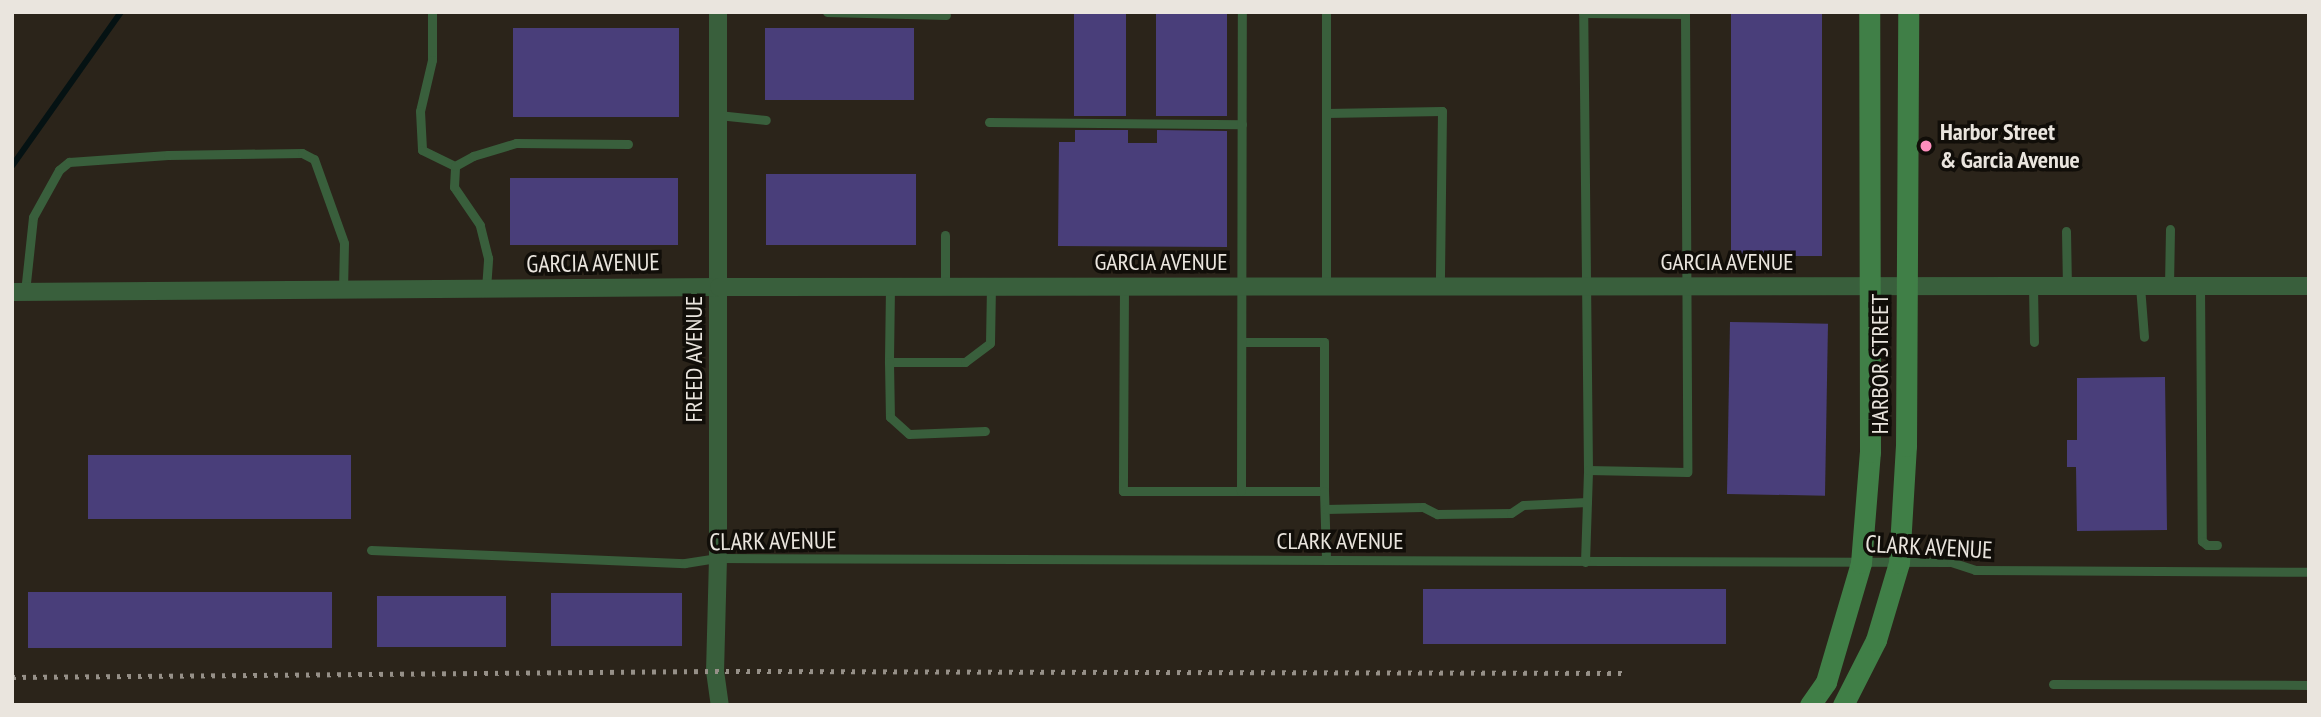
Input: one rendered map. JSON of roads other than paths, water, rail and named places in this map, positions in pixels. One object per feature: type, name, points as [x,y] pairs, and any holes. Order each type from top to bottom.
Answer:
[{"type":"street","name":"FREED AVENUE","points":[[718,12],[718,558],[715,671],[720,705]]},
{"type":"street","name":"HARBOR STREET","points":[[1810,705],[1826,682],[1861,563],[1870,452],[1869,12]]},
{"type":"street","name":"HARBOR STREET","points":[[1847,702],[1876,640],[1899,563],[1906,446],[1908,12]]},
{"type":"street","name":"GARCIA AVENUE","points":[[19,292],[719,286],[2309,286]]},
{"type":"lane","points":[[432,12],[432,60],[420,111],[422,150],[455,166]]},
{"type":"lane","points":[[827,12],[946,15]]},
{"type":"lane","points":[[1241,491],[1242,12]]},
{"type":"lane","points":[[1326,12],[1326,287]]},
{"type":"lane","points":[[1585,562],[1588,470],[1583,13],[1685,14],[1687,472],[1588,470]]},
{"type":"lane","points":[[1326,113],[1442,111],[1440,287]]},
{"type":"lane","points":[[718,115],[766,120]]},
{"type":"lane","points":[[989,122],[1242,124]]},
{"type":"lane","points":[[455,166],[473,156],[516,143],[628,144]]},
{"type":"lane","points":[[19,292],[33,217],[60,170],[69,162],[168,155],[302,153],[314,159],[344,243],[343,290]]},
{"type":"lane","points":[[455,166],[454,187],[480,225],[488,258],[486,289]]},
{"type":"lane","points":[[2169,229],[2169,286]]},
{"type":"lane","points":[[2066,231],[2067,286]]},
{"type":"lane","points":[[945,235],[945,287]]},
{"type":"lane","points":[[889,362],[965,362],[990,343],[991,286]]},
{"type":"lane","points":[[1124,286],[1123,491],[1324,491]]},
{"type":"lane","points":[[2033,286],[2034,342]]},
{"type":"lane","points":[[2140,286],[2144,337]]},
{"type":"lane","points":[[2200,286],[2203,541],[2207,545],[2217,545]]},
{"type":"lane","points":[[890,287],[890,417],[909,434],[985,431]]},
{"type":"lane","points":[[1242,342],[1324,342],[1326,560]]},
{"type":"lane","points":[[1325,509],[1423,508],[1437,514],[1511,513],[1523,505],[1587,502]]},
{"type":"lane","name":"CLARK AVENUE","points":[[371,550],[685,563],[718,558],[1951,562],[1975,570],[2309,572]]},
{"type":"lane","points":[[2053,684],[2309,685]]},
{"type":"waterway","points":[[12,166],[121,12]]},
{"type":"railway","points":[[12,677],[715,671],[1628,673]]},
{"type":"place","name":"Harbor Street & Garcia Avenue","points":[[1926,146]]}]
